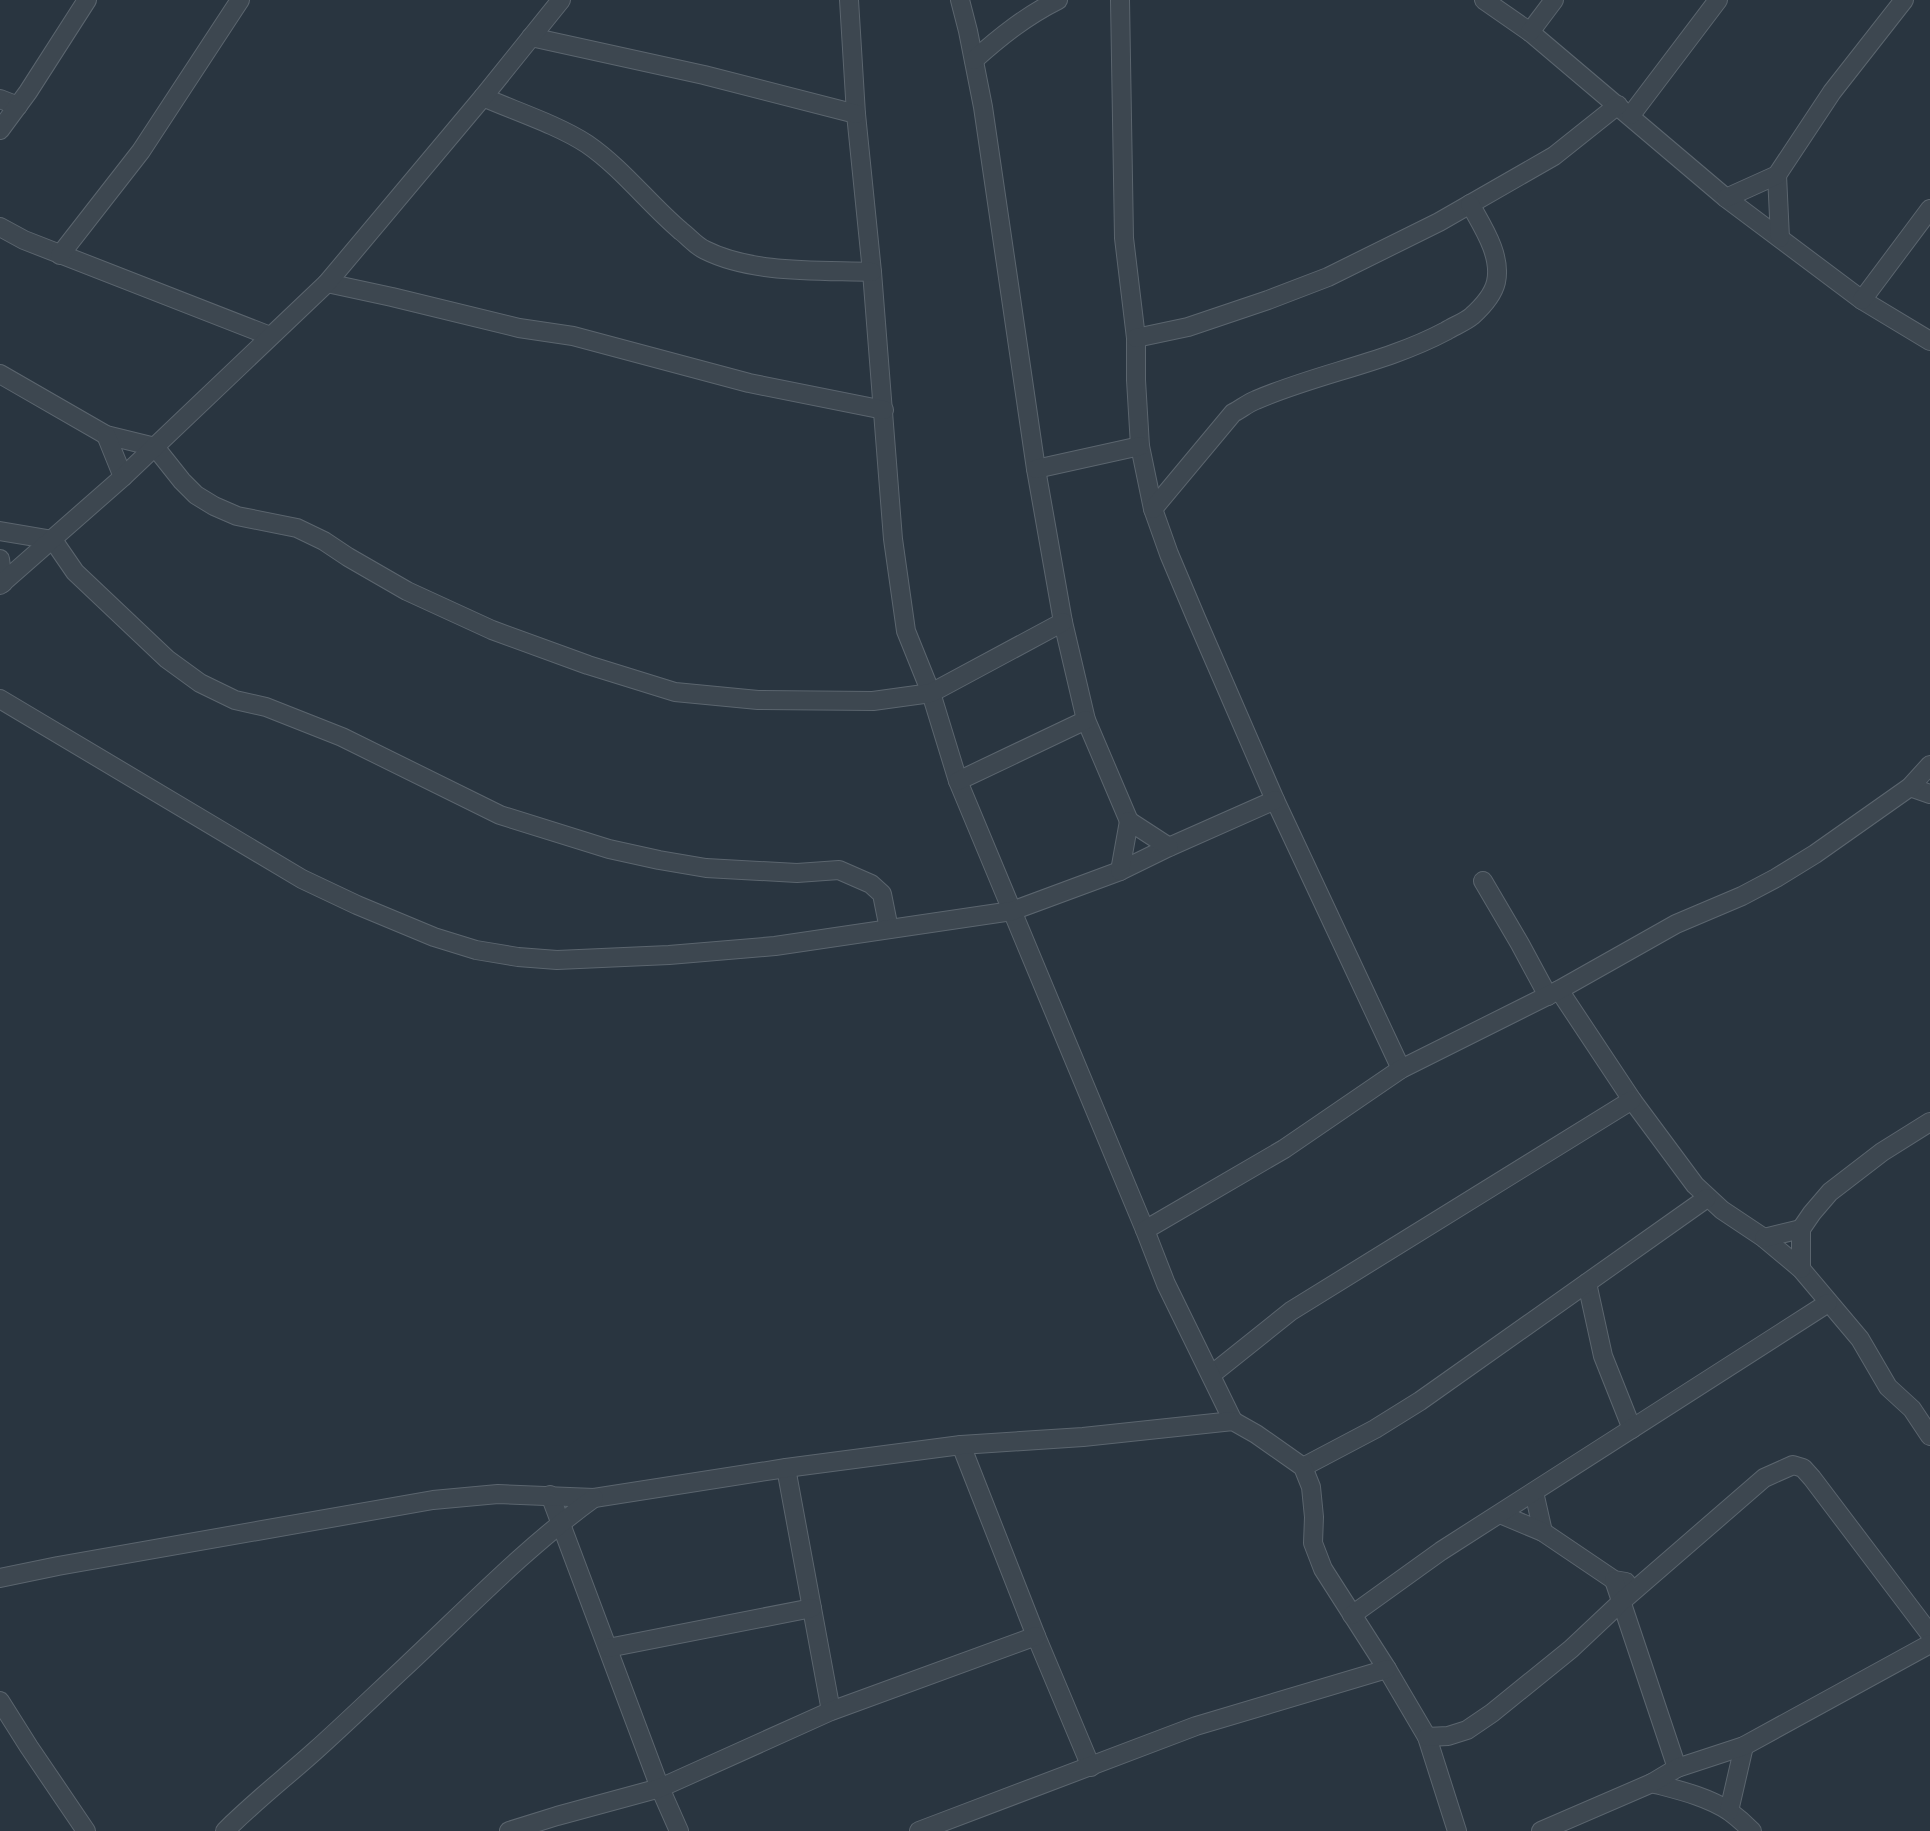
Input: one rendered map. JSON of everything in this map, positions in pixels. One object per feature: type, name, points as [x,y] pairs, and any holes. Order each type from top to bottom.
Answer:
[{"type":"street","points":[[0,130],[18,106],[87,0]]},
{"type":"street","points":[[60,255],[141,151],[240,0]]},
{"type":"street","points":[[2,584],[123,477],[327,283],[483,97],[561,0]]},
{"type":"street","points":[[849,0],[856,114],[872,272],[893,539],[906,631],[931,693],[958,781],[1166,1284],[1233,1421],[1256,1434],[1303,1467],[1311,1487],[1314,1517],[1313,1544],[1323,1569],[1387,1668],[1426,1738],[1456,1831]]},
{"type":"street","points":[[960,0],[974,60],[986,126],[1036,470],[1063,622],[1086,720],[1129,821],[1120,871]]},
{"type":"street","points":[[974,60],[1004,33],[1032,13],[1058,0]]},
{"type":"street","points":[[1120,0],[1124,238],[1136,338],[1136,380],[1140,446],[1153,509],[1196,618],[1275,800],[1401,1069]]},
{"type":"street","points":[[1484,0],[1530,32],[1625,110],[1726,198],[1862,300],[1930,341]]},
{"type":"street","points":[[1530,32],[1554,0]]},
{"type":"street","points":[[1136,338],[1188,327],[1328,277],[1439,222],[1554,156],[1625,110],[1718,0]]},
{"type":"street","points":[[1726,198],[1777,175],[1832,92],[1904,0]]},
{"type":"street","points":[[531,37],[704,75],[856,114]]},
{"type":"street","points":[[483,97],[555,128],[586,144],[624,176],[670,221],[703,249],[732,261],[759,266],[872,272]]},
{"type":"street","points":[[0,99],[18,106]]},
{"type":"street","points":[[1777,175],[1780,238]]},
{"type":"street","points":[[1153,509],[1233,413],[1256,400],[1305,382],[1387,357],[1432,338],[1471,317],[1486,302],[1496,282],[1492,245],[1470,204]]},
{"type":"street","points":[[1862,300],[1930,208]]},
{"type":"street","points":[[0,227],[24,240],[60,255],[270,336]]},
{"type":"street","points":[[327,283],[519,328],[572,336],[749,383],[884,410]]},
{"type":"street","points":[[0,374],[106,435],[155,447],[182,481],[196,495],[214,506],[237,516],[297,528],[324,541],[407,591],[492,630],[588,665],[675,692],[758,700],[873,701],[931,693],[1063,622]]},
{"type":"street","points":[[106,435],[123,477]]},
{"type":"street","points":[[1036,470],[1140,446]]},
{"type":"street","points":[[0,531],[53,540],[75,572],[167,659],[200,683],[235,700],[266,706],[334,734],[500,815],[609,849],[706,868],[797,873],[839,870],[871,884],[882,894],[890,929]]},
{"type":"street","points":[[0,559],[2,584]]},
{"type":"street","points":[[0,699],[302,879],[357,905],[434,937],[476,950],[518,957],[556,960],[775,946],[1012,911],[1120,871],[1275,800]]},
{"type":"street","points":[[958,781],[1086,720]]},
{"type":"street","points":[[1145,1230],[1284,1149],[1401,1069],[1553,993],[1676,924],[1742,896],[1776,878],[1815,854],[1910,788],[1930,765]]},
{"type":"street","points":[[1910,788],[1930,794]]},
{"type":"street","points":[[1129,821],[1169,847]]},
{"type":"street","points":[[1483,881],[1520,944],[1553,993],[1695,1185],[1707,1198],[1764,1238],[1801,1269],[1860,1339],[1888,1387],[1912,1409],[1930,1436]]},
{"type":"street","points":[[1211,1375],[1291,1311],[1632,1100]]},
{"type":"street","points":[[1801,1269],[1802,1229],[1812,1213],[1830,1192],[1882,1152],[1930,1122]]},
{"type":"street","points":[[1303,1467],[1375,1429],[1420,1401],[1707,1198]]},
{"type":"street","points":[[1764,1238],[1802,1229]]},
{"type":"street","points":[[1587,1283],[1603,1356],[1632,1429]]},
{"type":"street","points":[[1352,1615],[1441,1551],[1828,1303]]},
{"type":"street","points":[[0,1578],[58,1566],[433,1500],[498,1494],[594,1498],[786,1468],[961,1445],[1082,1437],[1233,1421]]},
{"type":"street","points":[[961,1445],[1036,1636],[1091,1767]]},
{"type":"street","points":[[1426,1738],[1448,1736],[1467,1730],[1492,1713],[1571,1649],[1621,1602],[1764,1478],[1793,1464],[1803,1468],[1812,1478],[1930,1634]]},
{"type":"street","points":[[786,1468],[831,1711]]},
{"type":"street","points":[[1534,1492],[1543,1532]]},
{"type":"street","points":[[550,1495],[660,1788],[679,1831]]},
{"type":"street","points":[[225,1831],[414,1658],[499,1576],[561,1522],[594,1498]]},
{"type":"street","points":[[1500,1514],[1543,1532],[1614,1580],[1642,1584]]},
{"type":"street","points":[[1614,1580],[1677,1768]]},
{"type":"street","points":[[608,1648],[812,1608]]},
{"type":"street","points":[[509,1831],[660,1788],[831,1711],[1036,1636]]},
{"type":"street","points":[[1541,1831],[1652,1783],[1677,1768],[1744,1746],[1930,1644]]},
{"type":"street","points":[[919,1831],[1196,1726],[1387,1668]]},
{"type":"street","points":[[0,1701],[86,1831]]},
{"type":"street","points":[[1729,1811],[1744,1746]]},
{"type":"street","points":[[1652,1783],[1686,1792],[1711,1802],[1729,1811],[1752,1831]]}]
